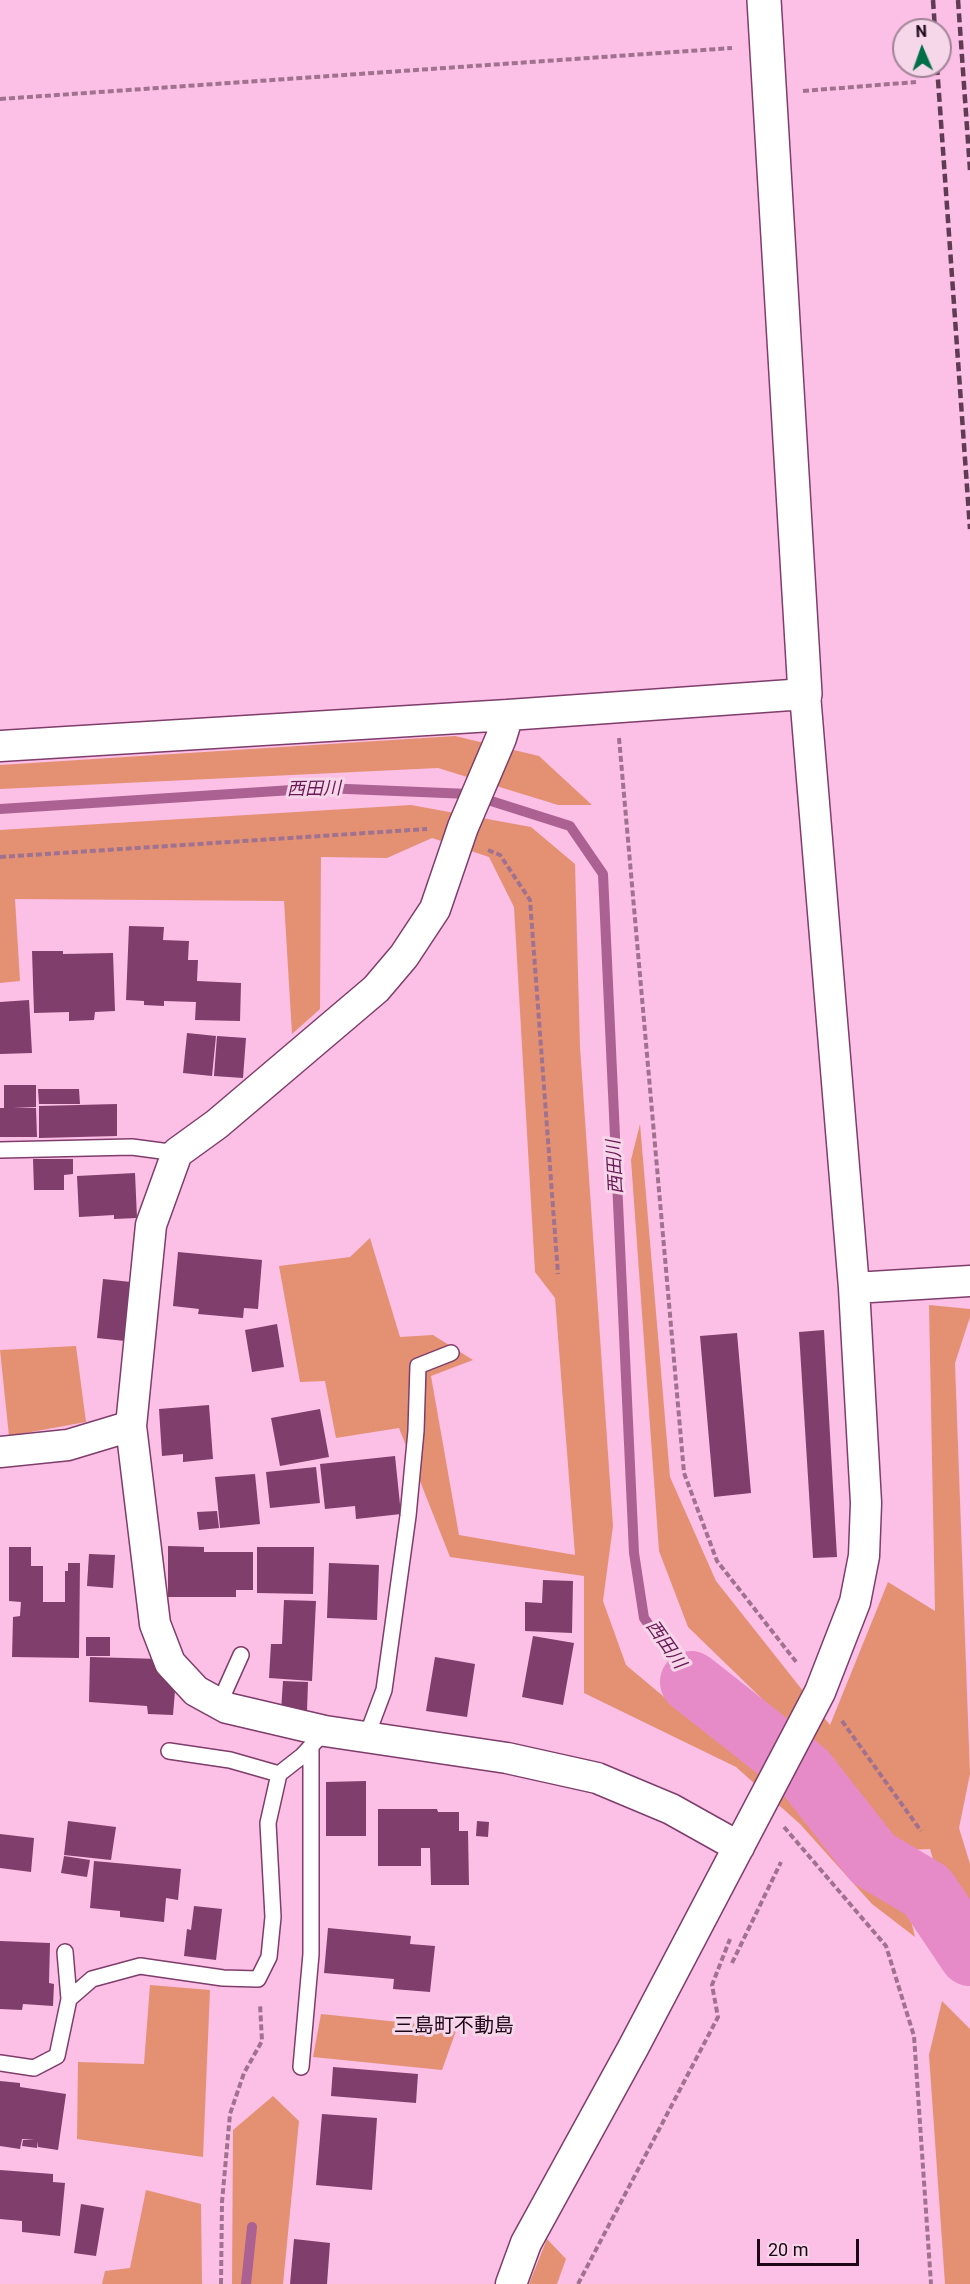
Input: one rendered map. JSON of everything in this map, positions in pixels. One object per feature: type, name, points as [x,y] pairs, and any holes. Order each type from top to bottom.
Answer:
[{"type":"street","points":[[511,2284],[526,2243],[627,2058],[820,1692],[855,1602],[864,1556],[866,1503],[854,1288],[805,694],[764,0]]},
{"type":"street","points":[[0,746],[505,727],[616,707],[805,694]]},
{"type":"street","points":[[505,727],[463,827],[435,909],[404,956],[376,989],[216,1124],[177,1153],[151,1225],[131,1426],[155,1624],[170,1664],[196,1691],[226,1708],[318,1739],[366,1738],[507,1758],[597,1778],[671,1809],[739,1847]]},
{"type":"street","points":[[854,1288],[970,1281]]},
{"type":"street","points":[[0,1452],[68,1445],[131,1426]]},
{"type":"lane","points":[[0,1150],[132,1147],[177,1153]]},
{"type":"lane","points":[[366,1738],[384,1690],[408,1516],[416,1431],[418,1366],[451,1353]]},
{"type":"lane","points":[[219,1704],[241,1655]]},
{"type":"lane","points":[[69,1999],[92,1979],[140,1966],[223,1978],[258,1979],[269,1958],[273,1917],[268,1823],[279,1774],[318,1739]]},
{"type":"lane","points":[[301,2067],[311,1954],[318,1739]]},
{"type":"lane","points":[[169,1751],[230,1760],[279,1774]]},
{"type":"lane","points":[[0,2062],[33,2068],[57,2056],[69,1999],[65,1952]]},
{"type":"path","points":[[0,99],[768,46]]},
{"type":"path","points":[[770,93],[916,82]]},
{"type":"path","points":[[616,707],[684,1473],[717,1562],[820,1692],[921,1831]]},
{"type":"path","points":[[763,1801],[886,1946],[914,2036],[930,2284]]},
{"type":"path","points":[[732,1963],[781,1862]]},
{"type":"path","points":[[578,2284],[718,2017],[712,1985],[732,1929]]},
{"type":"path","points":[[221,2284],[222,2202],[230,2114],[244,2073],[262,2041],[258,1979]]},
{"type":"shaded area","points":[[455,736],[539,756],[592,805],[558,805],[438,768],[0,789],[0,765]]},
{"type":"shaded area","points":[[411,805],[531,827],[575,864],[580,1047],[613,1526],[603,1601],[626,1665],[682,1712],[785,1773],[910,1916],[915,1937],[872,1904],[800,1824],[736,1767],[584,1693],[584,1576],[450,1557],[399,1428],[336,1438],[325,1381],[300,1382],[279,1266],[350,1257],[370,1238],[400,1337],[433,1335],[473,1360],[431,1376],[459,1535],[575,1555],[555,1298],[535,1272],[514,907],[489,857],[432,838],[387,858],[321,857],[320,1009],[292,1034],[284,901],[15,899],[20,981],[0,983],[0,830]]},
{"type":"shaded area","points":[[640,1124],[670,1477],[716,1581],[830,1725],[888,1582],[935,1611],[929,1305],[970,1309],[970,1317],[955,1363],[970,1774],[959,1828],[970,1864],[970,1918],[942,1889],[930,1849],[883,1851],[818,1753],[688,1627],[659,1551],[631,1160]]},
{"type":"shaded area","points":[[76,1346],[86,1422],[9,1436],[0,1350]]},
{"type":"shaded area","points":[[150,1985],[210,1990],[203,2157],[77,2139],[78,2062],[144,2064]]},
{"type":"shaded area","points":[[942,2001],[970,2029],[970,2284],[945,2284],[929,2055]]},
{"type":"shaded area","points":[[321,2014],[457,2028],[442,2070],[313,2057]]},
{"type":"shaded area","points":[[273,2096],[299,2121],[283,2284],[232,2284],[233,2130]]},
{"type":"shaded area","points":[[146,2190],[201,2204],[202,2284],[102,2284],[105,2271],[130,2268]]},
{"type":"shaded area","points":[[547,2239],[566,2259],[557,2284],[529,2284]]},
{"type":"building","points":[[129,926],[164,927],[163,940],[189,941],[188,960],[198,960],[197,981],[241,983],[240,1021],[195,1020],[196,1002],[164,1001],[164,1006],[144,1005],[144,1001],[126,1000]]},
{"type":"building","points":[[32,951],[63,951],[63,954],[113,953],[115,1011],[95,1012],[94,1020],[69,1021],[69,1012],[34,1013]]},
{"type":"building","points":[[29,1000],[32,1053],[0,1054],[0,1002]]},
{"type":"building","points":[[187,1033],[216,1036],[212,1076],[183,1073]]},
{"type":"building","points":[[217,1036],[246,1038],[243,1078],[214,1076]]},
{"type":"building","points":[[4,1085],[36,1085],[36,1107],[13,1108],[36,1108],[37,1137],[0,1137],[0,1108],[4,1108]]},
{"type":"building","points":[[38,1089],[79,1089],[80,1104],[39,1104]]},
{"type":"building","points":[[117,1104],[117,1136],[39,1138],[39,1106]]},
{"type":"building","points":[[33,1159],[73,1159],[73,1174],[64,1175],[64,1190],[34,1190]]},
{"type":"building","points":[[135,1173],[137,1218],[114,1219],[114,1215],[79,1217],[77,1176]]},
{"type":"building","points":[[178,1252],[262,1260],[258,1309],[244,1308],[243,1318],[198,1314],[199,1309],[173,1306]]},
{"type":"building","points":[[103,1279],[131,1282],[125,1341],[97,1338]]},
{"type":"building","points":[[277,1324],[284,1367],[252,1372],[245,1330]]},
{"type":"building","points":[[824,1330],[837,1557],[813,1558],[799,1332]]},
{"type":"building","points":[[737,1333],[751,1493],[714,1497],[700,1336]]},
{"type":"building","points":[[209,1405],[213,1459],[183,1462],[183,1454],[162,1456],[159,1409]]},
{"type":"building","points":[[320,1409],[329,1457],[280,1466],[271,1418]]},
{"type":"building","points":[[395,1456],[401,1514],[356,1519],[355,1506],[325,1509],[320,1464]]},
{"type":"building","points":[[316,1467],[320,1503],[270,1508],[266,1472]]},
{"type":"building","points":[[255,1474],[260,1524],[220,1528],[215,1477]]},
{"type":"building","points":[[217,1511],[219,1528],[199,1530],[197,1512]]},
{"type":"building","points":[[168,1546],[204,1547],[204,1552],[253,1552],[253,1590],[236,1590],[236,1597],[168,1597]]},
{"type":"building","points":[[9,1547],[31,1547],[31,1566],[43,1566],[43,1602],[65,1602],[65,1571],[68,1571],[68,1563],[80,1563],[79,1658],[12,1657],[13,1617],[20,1616],[21,1602],[9,1601]]},
{"type":"building","points":[[257,1547],[314,1547],[313,1594],[257,1593]]},
{"type":"building","points":[[89,1554],[115,1555],[113,1588],[87,1586]]},
{"type":"building","points":[[329,1563],[379,1565],[377,1620],[327,1618]]},
{"type":"building","points":[[543,1580],[573,1581],[572,1633],[525,1631],[525,1602],[542,1603]]},
{"type":"building","points":[[284,1600],[316,1601],[312,1681],[269,1678],[271,1644],[282,1644]]},
{"type":"building","points":[[533,1636],[574,1643],[563,1705],[522,1697]]},
{"type":"building","points":[[86,1637],[110,1637],[110,1656],[86,1656]]},
{"type":"building","points":[[90,1657],[160,1659],[176,1679],[173,1715],[148,1714],[147,1706],[89,1702]]},
{"type":"building","points":[[435,1657],[475,1664],[467,1717],[426,1711]]},
{"type":"building","points":[[283,1681],[308,1682],[307,1712],[281,1711]]},
{"type":"building","points":[[366,1781],[366,1836],[326,1836],[326,1782]]},
{"type":"building","points":[[378,1809],[437,1809],[438,1812],[459,1812],[459,1831],[468,1831],[469,1885],[431,1885],[430,1848],[421,1848],[421,1866],[378,1866]]},
{"type":"building","points":[[68,1821],[116,1827],[111,1860],[64,1855]]},
{"type":"building","points":[[477,1821],[489,1822],[488,1837],[476,1836]]},
{"type":"building","points":[[0,1834],[34,1838],[31,1872],[0,1868]]},
{"type":"building","points":[[64,1856],[90,1860],[87,1877],[61,1873]]},
{"type":"building","points":[[94,1861],[181,1869],[178,1900],[166,1898],[164,1922],[120,1917],[120,1911],[90,1908]]},
{"type":"building","points":[[194,1906],[222,1909],[216,1960],[184,1956],[187,1929],[191,1930]]},
{"type":"building","points":[[328,1928],[411,1936],[410,1944],[435,1946],[430,1992],[393,1989],[394,1979],[324,1973]]},
{"type":"building","points":[[0,1941],[50,1943],[49,1983],[54,1984],[53,2006],[23,2004],[22,2010],[0,2009]]},
{"type":"building","points":[[333,2067],[418,2074],[416,2103],[331,2096]]},
{"type":"building","points":[[0,2081],[20,2083],[20,2087],[66,2094],[58,2150],[38,2147],[38,2141],[37,2148],[22,2146],[23,2140],[35,2140],[22,2139],[20,2149],[0,2146]]},
{"type":"building","points":[[322,2114],[377,2118],[372,2190],[316,2185]]},
{"type":"building","points":[[0,2170],[53,2174],[53,2182],[65,2183],[60,2236],[22,2232],[22,2221],[0,2219]]},
{"type":"building","points":[[81,2204],[104,2208],[96,2256],[74,2253]]},
{"type":"building","points":[[294,2239],[330,2243],[327,2284],[290,2284]]},
{"type":"waterway","name":"西田川","points":[[0,809],[323,788],[469,794],[570,826],[603,874],[634,1553],[644,1618],[691,1682]]},
{"type":"waterway","name":"西田川","points":[[691,1682],[804,1771],[873,1859],[927,1891],[970,1955]]},
{"type":"waterway","points":[[246,2284],[252,2227]]},
{"type":"railway","points":[[933,0],[934,18]]},
{"type":"railway","points":[[958,0],[970,170]]},
{"type":"railway","points":[[938,78],[970,529]]},
{"type":"district","name":"三島町不動島","points":[[454,2027]]}]
